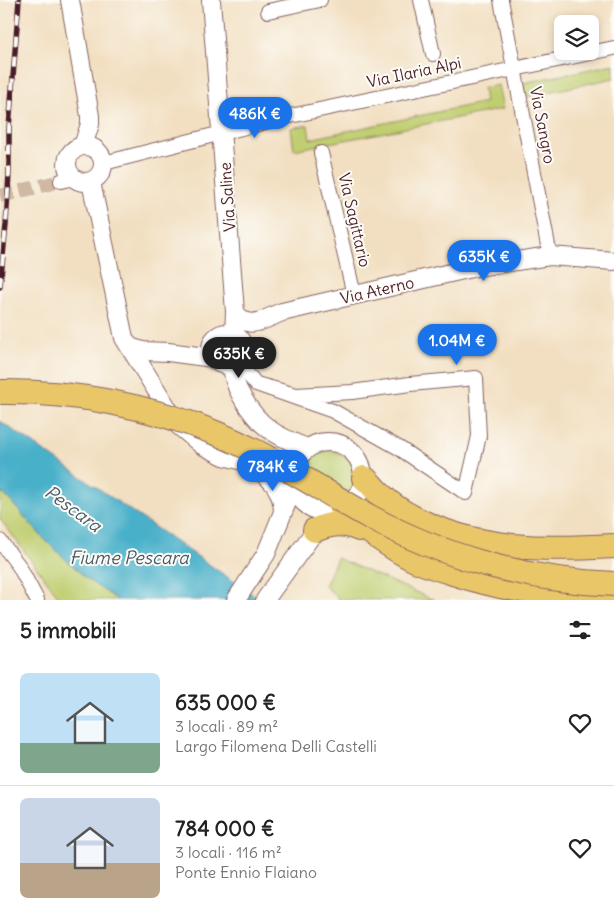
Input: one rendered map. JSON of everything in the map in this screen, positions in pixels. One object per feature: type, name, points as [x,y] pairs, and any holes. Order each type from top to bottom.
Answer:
[{"type":"highway","points":[[0,377],[47,379],[107,386],[192,408],[251,432],[301,459],[367,499],[439,533],[480,547],[538,561],[614,569]]},
{"type":"highway","points":[[0,392],[54,394],[96,399],[141,408],[170,417],[237,442],[296,473],[383,524],[442,550],[475,561],[520,572],[568,581],[614,584]]},
{"type":"highway","points":[[364,478],[383,497],[414,518],[464,538],[524,548],[565,549],[614,546]]},
{"type":"highway","points":[[327,518],[327,525],[344,524],[388,543],[413,559],[471,579],[540,594],[614,599]]},
{"type":"street","points":[[70,0],[90,116],[90,124],[83,146]]},
{"type":"street","name":"Via Saline","points":[[211,0],[235,312],[237,348],[232,371],[239,393],[255,418],[286,440],[307,448]]},
{"type":"street","points":[[268,12],[320,0]]},
{"type":"street","points":[[421,0],[433,54]]},
{"type":"street","name":"Via Sangro","points":[[501,0],[550,256]]},
{"type":"street","name":"Via Ilaria Alpi","points":[[104,163],[281,118],[614,48]]},
{"type":"street","points":[[77,177],[100,175],[104,163],[97,150],[88,146],[74,149],[68,157],[67,166],[77,177],[124,338],[178,425],[202,445],[224,456],[274,469],[293,483],[297,494],[306,505],[319,511],[327,518]]},
{"type":"street","name":"Via Sagittario","points":[[322,153],[354,295]]},
{"type":"street","name":"Via Aterno","points":[[237,348],[257,322],[282,312],[464,269],[550,256],[614,261]]},
{"type":"street","points":[[235,312],[241,319],[257,322]]},
{"type":"street","points":[[213,358],[211,351],[214,340],[223,334],[237,348],[256,384],[333,411],[399,448],[466,492],[479,436],[476,378],[352,392],[296,395],[256,384]]},
{"type":"street","points":[[130,347],[143,351],[213,358],[220,364],[237,348]]},
{"type":"street","points":[[248,408],[256,384]]},
{"type":"street","points":[[236,600],[266,554],[293,483],[296,463],[307,448],[316,444],[335,442],[344,446],[353,451],[363,468],[362,488],[357,497],[346,508],[327,518],[266,600]]},
{"type":"street","points":[[234,459],[258,470],[272,482],[281,493],[283,511]]},
{"type":"street","points":[[0,541],[19,566],[37,600]]},
{"type":"street","points":[[0,555],[19,566]]},
{"type":"green space","points":[[614,64],[614,78],[526,97],[523,83]]},
{"type":"green space","points":[[498,85],[503,109],[294,150],[291,128],[308,125],[310,139],[485,102],[483,88]]},
{"type":"green space","points":[[324,450],[332,451],[346,458],[356,469],[357,477],[356,484],[351,493],[337,500],[320,504],[312,499],[305,490],[304,474],[305,464],[309,457]]},
{"type":"green space","points":[[0,493],[4,494],[45,540],[88,580],[118,600],[61,600],[0,519]]},
{"type":"green space","points":[[337,558],[434,600],[338,600],[325,586]]},
{"type":"water","name":"Fiume Pescara","points":[[0,421],[261,600],[118,600],[88,580],[45,540],[4,494],[0,493]]},
{"type":"tunnel","points":[[0,196],[61,181]]},
{"type":"railway","points":[[0,287],[6,225],[9,128],[19,0]]},
{"type":"water label","name":"Pescara","points":[[73,509]]}]
